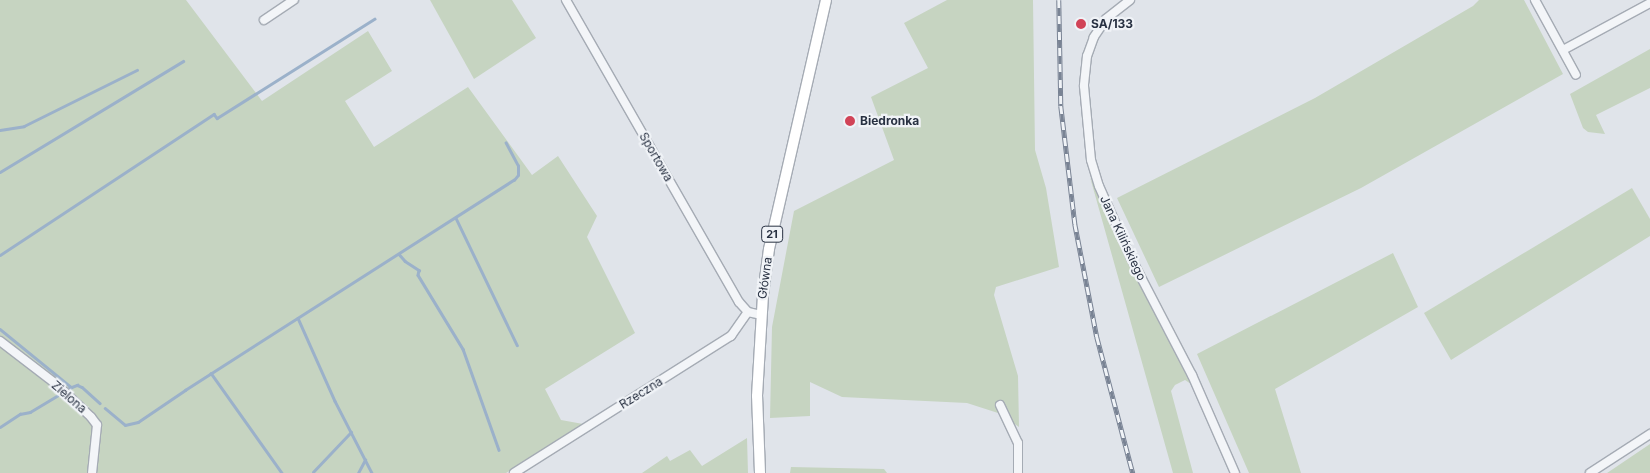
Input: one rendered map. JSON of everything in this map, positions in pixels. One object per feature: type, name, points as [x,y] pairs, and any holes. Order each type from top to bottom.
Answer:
[{"type":"main road","name":"Główna","points":[[760,473],[757,396],[761,316],[769,249],[826,0]]},
{"type":"street","points":[[264,20],[294,0]]},
{"type":"street","name":"Sportowa","points":[[566,0],[739,302],[748,312]]},
{"type":"street","name":"Jana Kilińskiego","points":[[1130,0],[1106,19],[1094,37],[1087,56],[1084,86],[1091,160],[1099,186],[1131,258],[1188,368],[1235,473]]},
{"type":"street","points":[[1535,0],[1576,75]]},
{"type":"street","points":[[1563,50],[1650,3]]},
{"type":"street","points":[[748,312],[761,316]]},
{"type":"street","name":"Rzeczna","points":[[514,473],[730,336],[748,312]]},
{"type":"street","name":"Zielona","points":[[0,341],[56,384],[97,425],[92,473]]},
{"type":"street","points":[[1000,405],[1018,442],[1018,473]]},
{"type":"street","points":[[1590,473],[1650,434]]},
{"type":"green space","points":[[0,0],[186,0],[262,101],[368,31],[392,71],[345,101],[374,147],[468,87],[532,175],[558,156],[597,216],[587,237],[635,333],[545,389],[561,420],[583,424],[506,473],[0,473]]},
{"type":"green space","points":[[430,0],[512,0],[536,38],[474,79]]},
{"type":"green space","points":[[947,0],[1033,0],[1035,150],[1046,188],[1059,267],[996,287],[994,295],[1018,376],[1019,427],[998,413],[967,403],[842,397],[810,382],[810,416],[770,418],[772,327],[794,211],[894,160],[871,97],[928,68],[904,23]]},
{"type":"green space","points":[[1479,0],[1524,0],[1563,74],[1361,188],[1159,287],[1117,198],[1315,98],[1473,6]]},
{"type":"green space","points":[[1650,49],[1650,88],[1596,115],[1605,134],[1588,132],[1583,128],[1570,94]]},
{"type":"green space","points":[[1090,177],[1132,270],[1191,384],[1185,380],[1175,385],[1171,391],[1193,473],[1173,473]]},
{"type":"green space","points":[[1632,188],[1650,219],[1650,236],[1451,360],[1424,313]]},
{"type":"green space","points":[[1393,253],[1418,307],[1275,389],[1301,473],[1249,473],[1197,354]]},
{"type":"green space","points":[[747,438],[748,473],[642,473],[667,456],[670,461],[690,450],[702,466]]},
{"type":"green space","points":[[1650,444],[1650,473],[1607,473],[1616,467]]},
{"type":"green space","points":[[791,467],[884,469],[887,473],[790,473]]},
{"type":"waterway","points":[[0,255],[214,114],[217,118],[374,19]]},
{"type":"waterway","points":[[0,172],[183,61]]},
{"type":"waterway","points":[[0,130],[24,126],[137,70]]},
{"type":"waterway","points":[[105,408],[125,425],[138,422],[514,180],[518,175],[518,166],[506,143]]},
{"type":"waterway","points":[[456,218],[517,345]]},
{"type":"waterway","points":[[399,254],[405,261],[419,270],[418,275],[463,349],[499,450]]},
{"type":"waterway","points":[[298,318],[335,401],[372,473]]},
{"type":"waterway","points":[[0,329],[71,387]]},
{"type":"waterway","points":[[211,373],[282,473]]},
{"type":"waterway","points":[[69,388],[77,385],[82,387],[100,403]]},
{"type":"waterway","points":[[0,427],[20,414],[30,412],[60,394]]},
{"type":"waterway","points":[[313,472],[351,432]]},
{"type":"waterway","points":[[358,473],[365,460]]},
{"type":"railway","points":[[1059,0],[1061,106],[1075,224],[1097,337],[1133,473]]},
{"type":"place","name":"SA/133","points":[[1081,24]]},
{"type":"place","name":"Biedronka","points":[[850,121]]}]
